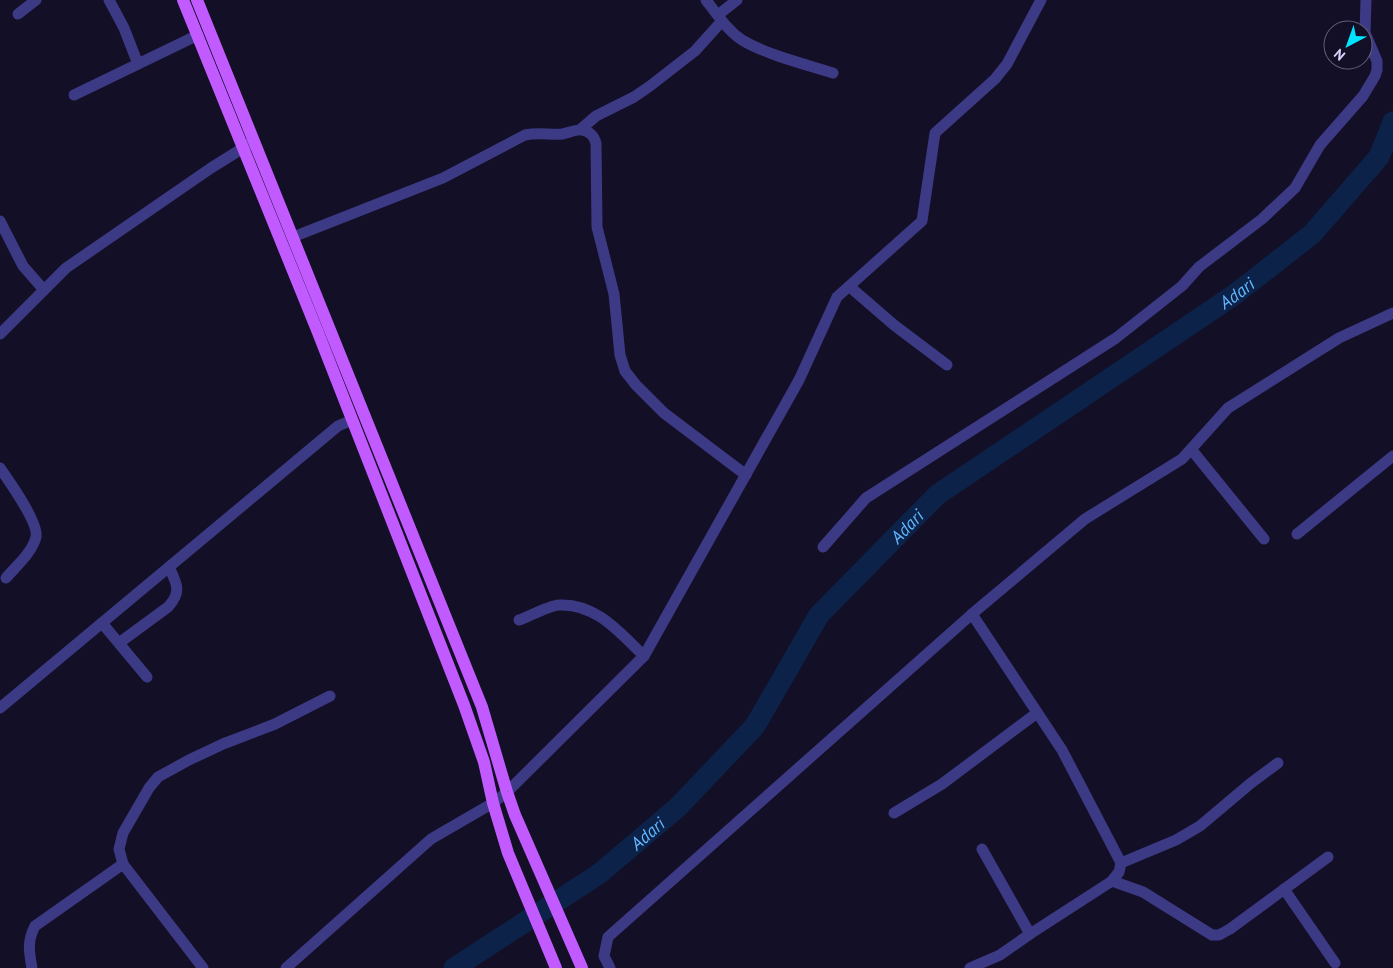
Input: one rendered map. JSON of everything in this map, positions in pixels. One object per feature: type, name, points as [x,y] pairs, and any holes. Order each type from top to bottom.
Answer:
[{"type":"main road","points":[[183,0],[464,705],[484,762],[508,853],[556,968]]},
{"type":"main road","points":[[197,0],[482,707],[515,815],[582,968]]},
{"type":"street","points":[[18,14],[36,0]]},
{"type":"street","points":[[109,0],[124,28],[138,64]]},
{"type":"street","points":[[706,0],[734,33],[751,44],[779,56],[833,73]]},
{"type":"street","points":[[293,237],[443,178],[525,135],[538,132],[561,134],[581,129],[596,116],[634,97],[695,51],[720,18],[737,0]]},
{"type":"street","points":[[286,968],[432,839],[507,792],[644,656],[799,380],[837,297],[922,221],[935,132],[995,79],[1007,64],[1041,0]]},
{"type":"street","points":[[823,547],[866,498],[1116,338],[1182,286],[1199,267],[1262,219],[1295,188],[1320,145],[1363,96],[1375,76],[1377,61],[1365,33],[1366,0]]},
{"type":"street","points":[[74,96],[198,35]]},
{"type":"street","points":[[581,129],[590,133],[596,143],[598,227],[614,294],[620,355],[625,371],[664,414],[746,476]]},
{"type":"street","points":[[0,334],[66,268],[254,140]]},
{"type":"street","points":[[0,221],[23,266],[44,290]]},
{"type":"street","points":[[850,286],[894,325],[947,365]]},
{"type":"street","points":[[610,968],[604,956],[608,937],[972,614],[1085,519],[1182,459],[1228,408],[1339,338],[1393,313]]},
{"type":"street","points":[[0,708],[338,426],[352,420]]},
{"type":"street","points":[[1191,449],[1264,539]]},
{"type":"street","points":[[1297,534],[1393,456]]},
{"type":"street","points":[[0,468],[25,506],[36,528],[36,537],[28,552],[6,578]]},
{"type":"street","points":[[119,643],[168,607],[174,600],[178,592],[176,581],[169,567]]},
{"type":"street","points":[[519,620],[558,605],[578,607],[597,613],[644,656]]},
{"type":"street","points":[[970,968],[1000,955],[1112,881],[1119,872],[1121,863],[1062,750],[972,614]]},
{"type":"street","points":[[102,623],[147,677]]},
{"type":"street","points":[[203,968],[123,864],[119,849],[123,833],[149,788],[158,777],[223,744],[276,724],[330,696]]},
{"type":"street","points":[[894,812],[942,784],[1037,713]]},
{"type":"street","points":[[1121,863],[1176,840],[1200,826],[1251,782],[1278,763]]},
{"type":"street","points":[[982,849],[1030,934]]},
{"type":"street","points":[[1112,881],[1143,892],[1202,929],[1219,935],[1230,929],[1328,857]]},
{"type":"street","points":[[32,968],[28,948],[35,926],[123,864]]},
{"type":"street","points":[[1284,889],[1335,964]]},
{"type":"waterway","name":"Adari","points":[[454,968],[599,874],[678,807],[755,726],[819,615],[937,495],[1234,295],[1312,234],[1379,157],[1393,122]]}]
